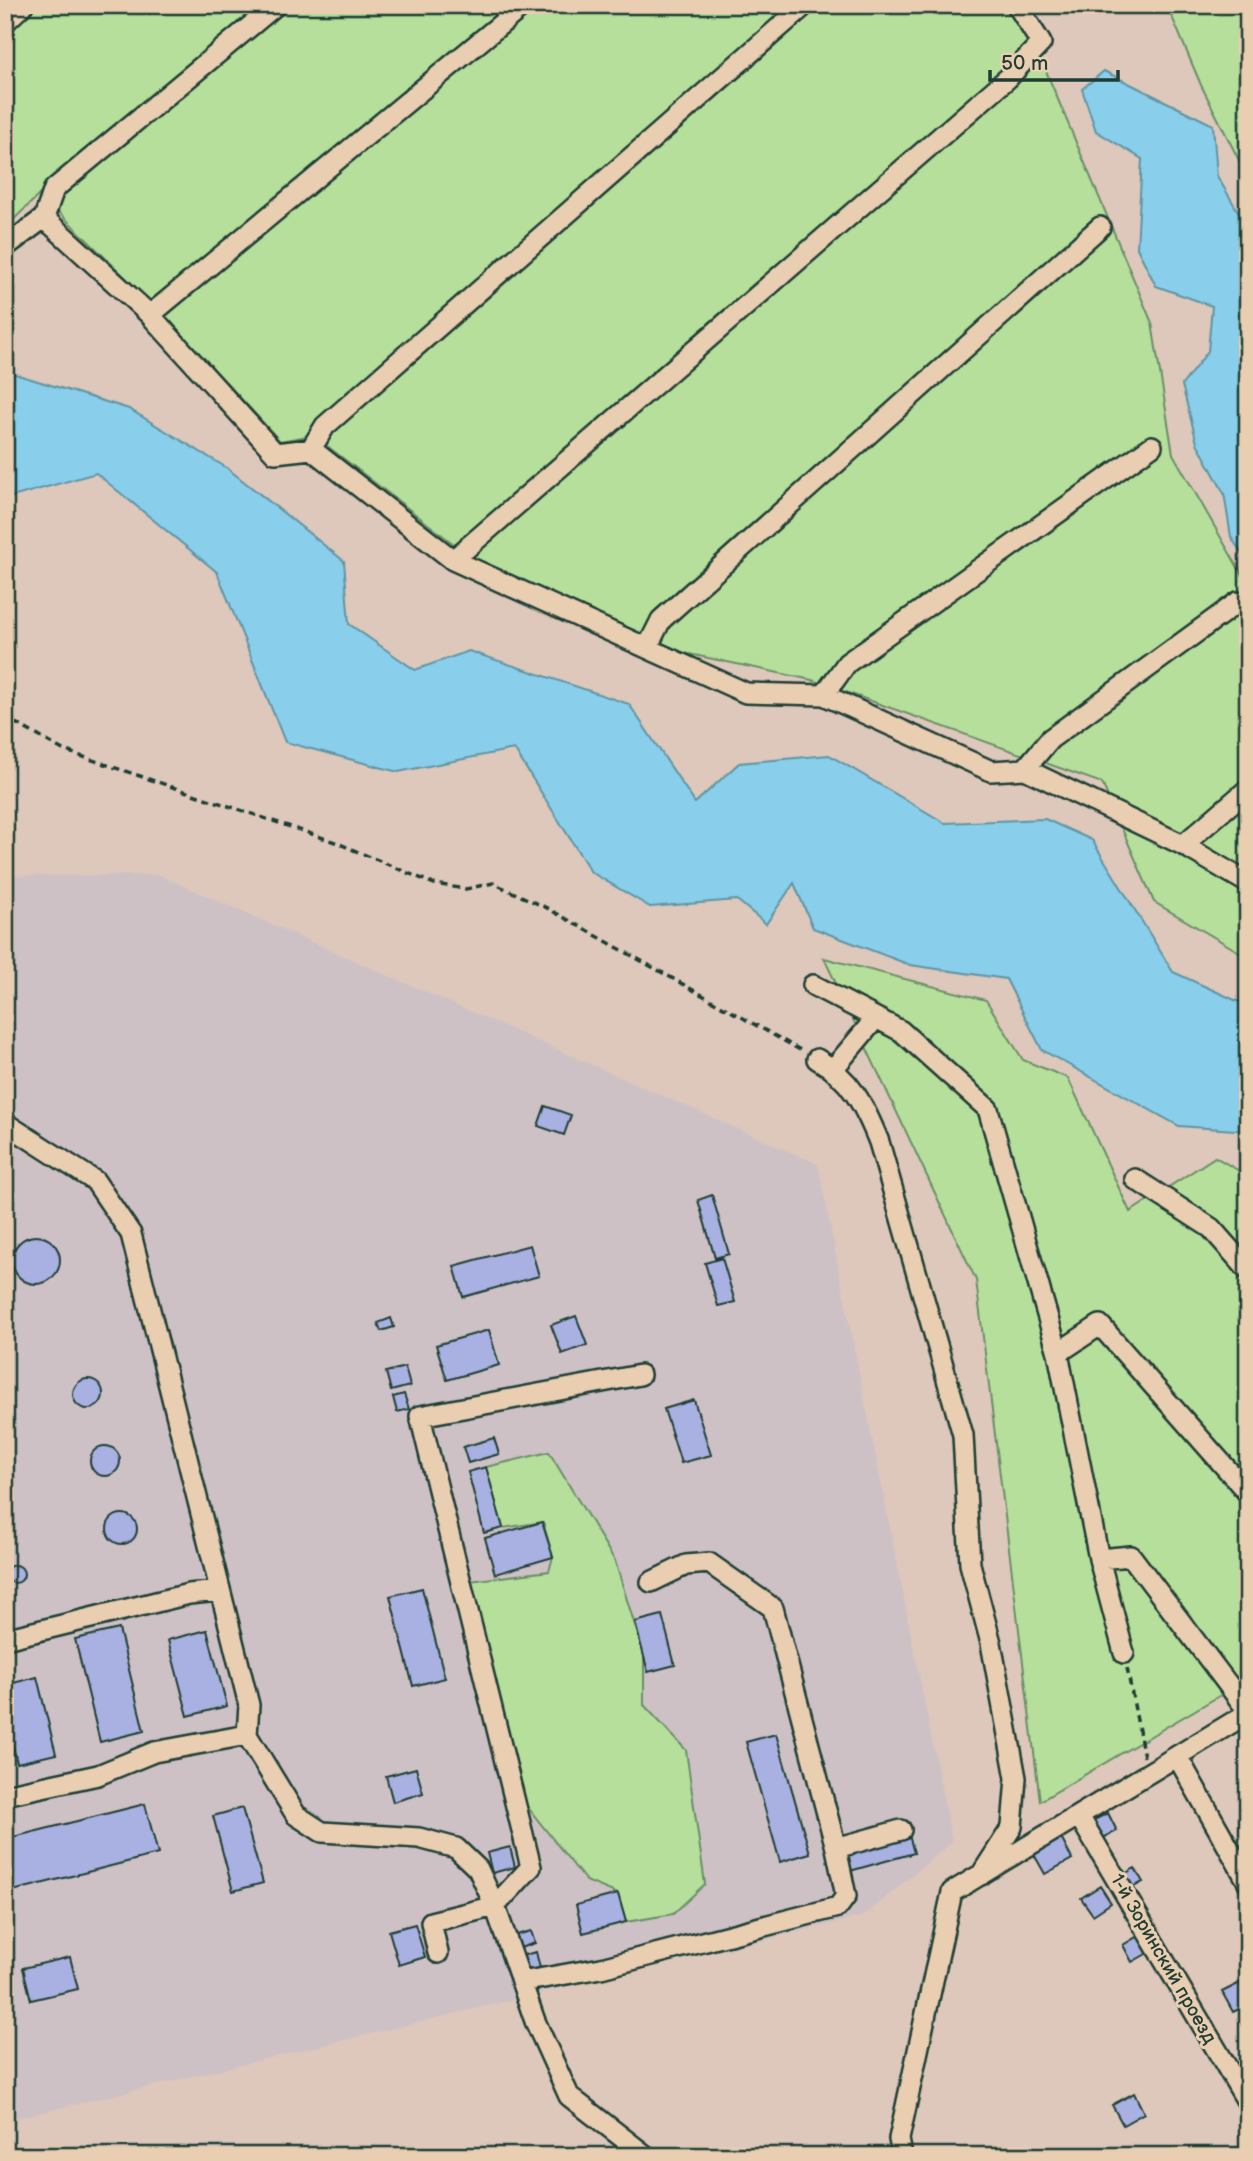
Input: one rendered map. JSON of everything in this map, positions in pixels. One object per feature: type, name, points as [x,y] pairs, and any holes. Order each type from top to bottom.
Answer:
[{"type":"street","points":[[5,22],[23,5]]},
{"type":"street","points":[[5,247],[44,218],[54,189],[276,5]]},
{"type":"street","points":[[150,315],[524,5]]},
{"type":"street","points":[[311,449],[325,426],[805,5]]},
{"type":"street","points":[[453,559],[1008,78],[1041,43],[1017,5]]},
{"type":"street","points":[[44,218],[150,315],[275,453],[311,449],[453,559],[746,693],[824,695],[990,771],[1025,769],[1183,845],[1248,884]]},
{"type":"street","points":[[647,648],[661,620],[1100,226]]},
{"type":"street","points":[[824,695],[847,663],[1152,446]]},
{"type":"street","points":[[1025,769],[1049,739],[1238,602]]},
{"type":"street","points":[[1183,845],[1248,789]]},
{"type":"street","points":[[813,985],[901,1031],[988,1109],[1058,1353],[1099,1559],[1125,1653]]},
{"type":"street","points":[[876,1018],[825,1064],[861,1099],[879,1142],[963,1435],[970,1564],[991,1643],[1016,1778],[1012,1827],[981,1875]]},
{"type":"street","points":[[5,1123],[95,1181],[131,1234],[249,1705],[247,1735],[296,1815],[322,1832],[419,1838],[456,1848],[478,1869],[495,1906],[535,2021],[569,2096],[646,2156]]},
{"type":"street","points":[[1135,1180],[1210,1228],[1248,1270]]},
{"type":"street","points":[[1058,1353],[1100,1325],[1248,1493]]},
{"type":"street","points":[[438,1953],[430,1922],[495,1906],[531,1867],[420,1416],[640,1375]]},
{"type":"street","points":[[902,2156],[899,2139],[952,1892],[1248,1712],[1131,1556],[1099,1559]]},
{"type":"street","points":[[521,1982],[601,1968],[838,1908],[846,1896],[836,1848],[772,1608],[709,1563],[686,1565],[651,1582]]},
{"type":"street","points":[[5,1639],[189,1594],[219,1591]]},
{"type":"street","points":[[5,1795],[98,1775],[154,1752],[247,1735]]},
{"type":"street","points":[[1177,1756],[1248,1882]]},
{"type":"street","name":"1-й Зоринский проезд","points":[[1079,1816],[1248,2103]]},
{"type":"street","points":[[836,1848],[901,1830]]},
{"type":"path","points":[[5,717],[63,750],[335,842],[434,884],[466,889],[493,883],[547,908],[825,1064]]},
{"type":"path","points":[[1125,1653],[1147,1774]]},
{"type":"shaded area","points":[[159,875],[818,1164],[952,1842],[864,1916],[5,2121],[5,876]]},
{"type":"green space","points":[[5,5],[1005,5],[1046,71],[1152,323],[1173,454],[1248,585],[1248,957],[1154,902],[1102,783],[812,680],[680,652],[481,565],[313,435],[280,441],[168,319],[40,194],[5,228]]},
{"type":"green space","points":[[1167,5],[1248,5],[1248,178],[1201,85]]},
{"type":"green space","points":[[824,958],[986,1000],[1023,1060],[1068,1078],[1130,1212],[1215,1157],[1248,1176],[1248,1679],[1040,1801],[976,1280]]},
{"type":"green space","points":[[549,1452],[615,1561],[644,1655],[644,1705],[686,1750],[705,1884],[673,1914],[626,1922],[618,1894],[586,1881],[511,1786],[461,1582],[549,1571],[553,1557],[543,1522],[503,1528],[486,1467]]},
{"type":"water","points":[[1104,71],[1213,125],[1217,176],[1248,228],[1248,563],[1231,537],[1224,493],[1197,443],[1182,385],[1208,351],[1212,306],[1156,286],[1137,248],[1142,159],[1096,131],[1082,89]]},
{"type":"water","points":[[5,371],[129,409],[227,468],[344,561],[349,624],[415,670],[469,651],[629,704],[695,803],[739,763],[829,755],[945,823],[1045,819],[1092,840],[1173,972],[1248,1006],[1248,1131],[1179,1126],[1042,1050],[1006,979],[910,965],[813,928],[794,883],[766,924],[737,900],[650,907],[591,872],[514,749],[398,772],[285,742],[217,572],[96,473],[5,499]]},
{"type":"building","points":[[545,1106],[571,1115],[564,1135],[538,1126]]},
{"type":"building","points":[[712,1195],[729,1254],[715,1258],[698,1200]]},
{"type":"building","points":[[36,1236],[53,1243],[60,1260],[53,1277],[36,1284],[19,1277],[12,1260],[19,1243]]},
{"type":"building","points":[[530,1245],[539,1276],[463,1297],[454,1266]]},
{"type":"building","points":[[722,1258],[735,1302],[718,1306],[705,1263]]},
{"type":"building","points":[[576,1316],[587,1345],[562,1354],[551,1325]]},
{"type":"building","points":[[391,1318],[394,1327],[381,1331],[378,1323]]},
{"type":"building","points":[[489,1330],[499,1365],[447,1380],[436,1345]]},
{"type":"building","points":[[405,1367],[410,1386],[391,1391],[386,1372]]},
{"type":"building","points":[[88,1379],[99,1383],[103,1394],[99,1405],[88,1409],[77,1405],[73,1394],[77,1383]]},
{"type":"building","points":[[404,1394],[409,1409],[397,1412],[393,1397]]},
{"type":"building","points":[[694,1400],[711,1455],[681,1463],[664,1409]]},
{"type":"building","points":[[494,1438],[499,1454],[468,1463],[463,1447]]},
{"type":"building","points":[[105,1446],[116,1450],[120,1461],[116,1472],[105,1476],[94,1472],[90,1461],[94,1450]]},
{"type":"building","points":[[486,1467],[503,1528],[484,1533],[468,1472]]},
{"type":"building","points":[[122,1514],[133,1518],[137,1529],[133,1540],[122,1544],[111,1540],[107,1529],[111,1518]]},
{"type":"building","points":[[542,1522],[553,1557],[495,1574],[485,1538]]},
{"type":"building","points":[[15,1565],[21,1568],[24,1574],[21,1580],[15,1583],[9,1580],[6,1574],[9,1568]]},
{"type":"building","points":[[422,1588],[445,1678],[413,1686],[390,1596]]},
{"type":"building","points":[[662,1615],[675,1665],[648,1672],[635,1622]]},
{"type":"building","points":[[119,1629],[144,1731],[100,1742],[75,1639]]},
{"type":"building","points":[[207,1630],[227,1706],[188,1716],[168,1640]]},
{"type":"building","points":[[37,1677],[56,1754],[17,1763],[5,1714],[5,1685]]},
{"type":"building","points":[[776,1734],[810,1853],[780,1862],[746,1742]]},
{"type":"building","points":[[416,1768],[423,1793],[393,1802],[386,1776]]},
{"type":"building","points":[[145,1804],[158,1854],[5,1893],[5,1839]]},
{"type":"building","points":[[242,1808],[263,1883],[233,1891],[213,1816]]},
{"type":"building","points":[[1108,1813],[1117,1831],[1103,1838],[1094,1820]]},
{"type":"building","points":[[909,1835],[914,1853],[850,1871],[845,1853]]},
{"type":"building","points":[[1060,1836],[1072,1859],[1045,1874],[1032,1851]]},
{"type":"building","points":[[510,1847],[515,1867],[492,1873],[487,1853]]},
{"type":"building","points":[[1135,1868],[1143,1882],[1128,1890],[1121,1876]]},
{"type":"building","points":[[1100,1886],[1111,1903],[1093,1915],[1081,1898]]},
{"type":"building","points":[[618,1894],[626,1922],[583,1933],[576,1905]]},
{"type":"building","points":[[415,1924],[425,1957],[399,1965],[389,1931]]},
{"type":"building","points":[[531,1931],[535,1943],[517,1949],[513,1936]]},
{"type":"building","points":[[1138,1936],[1148,1953],[1132,1962],[1123,1945]]},
{"type":"building","points":[[536,1952],[540,1968],[525,1972],[520,1956]]},
{"type":"building","points":[[70,1957],[78,1989],[31,2000],[23,1968]]},
{"type":"building","points":[[1240,1983],[1248,2005],[1233,2012],[1222,1992]]},
{"type":"building","points":[[1134,2093],[1144,2113],[1123,2125],[1112,2105]]}]
